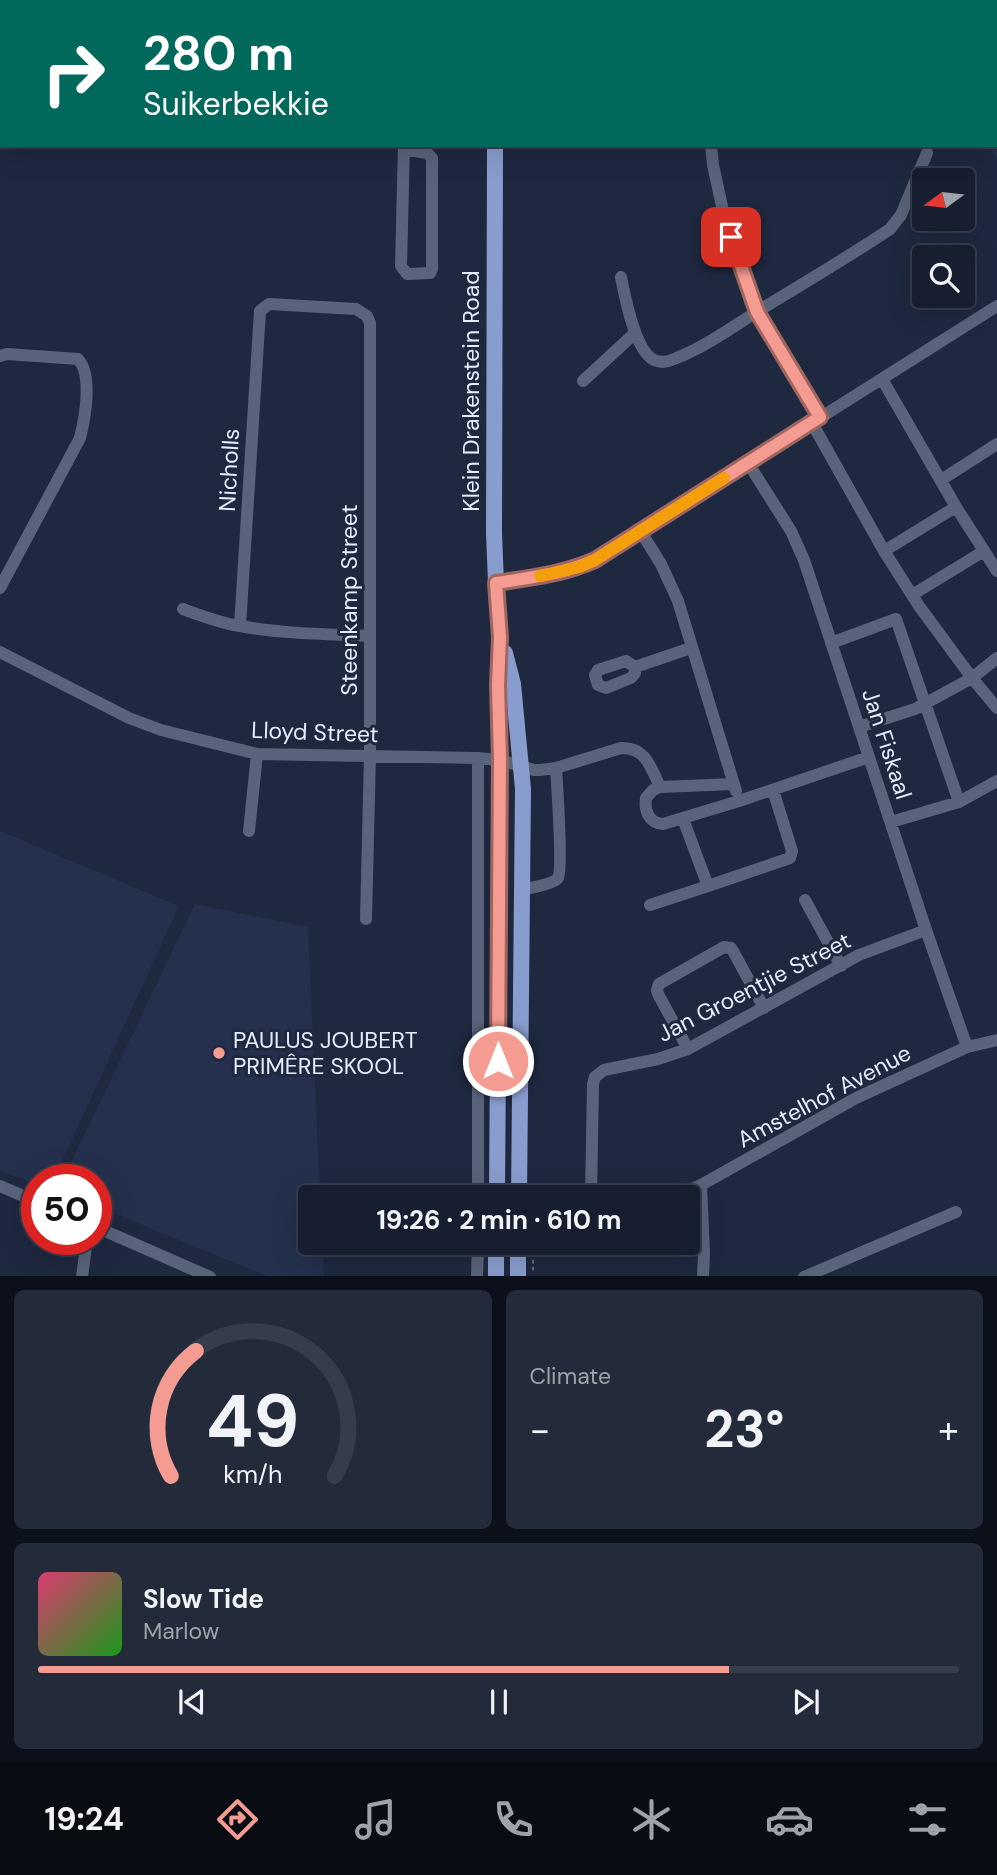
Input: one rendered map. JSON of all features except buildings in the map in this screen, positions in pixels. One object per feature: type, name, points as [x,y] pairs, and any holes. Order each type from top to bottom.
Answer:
[{"type":"main road","name":"Klein Drakenstein Road","points":[[495,147],[494,533],[500,637],[496,1185]]},
{"type":"main road","name":"Klein Drakenstein Road","points":[[500,637],[513,684],[522,766],[519,1185]]},
{"type":"main road","points":[[495,1276],[496,1255]]},
{"type":"main road","points":[[518,1255],[518,1276]]},
{"type":"street","points":[[404,147],[427,153],[432,158],[430,273],[407,274],[401,267],[404,147]]},
{"type":"street","points":[[711,147],[725,220],[757,312],[884,551],[915,601],[997,708]]},
{"type":"street","points":[[621,277],[635,333],[650,358],[662,362],[673,360],[712,341],[890,229],[901,215],[927,153]]},
{"type":"street","name":"Nicholls","points":[[240,626],[259,316],[262,308],[269,304],[356,309],[368,316],[370,323]]},
{"type":"street","points":[[496,583],[559,573],[595,560],[997,306]]},
{"type":"street","name":"Steenkamp Street","points":[[366,919],[370,755],[370,323]]},
{"type":"street","points":[[583,381],[635,333]]},
{"type":"street","points":[[0,356],[7,354],[78,359],[85,367],[86,374],[85,417],[80,438],[0,588]]},
{"type":"street","points":[[831,643],[896,618],[915,601],[992,560],[956,507],[882,379]]},
{"type":"street","points":[[941,480],[997,444]]},
{"type":"street","name":"Jan Fiskaal","points":[[748,463],[791,531],[804,560],[967,1047]]},
{"type":"street","points":[[884,551],[956,507]]},
{"type":"street","points":[[641,532],[671,585],[739,801]]},
{"type":"street","points":[[183,609],[215,621],[240,626],[287,632],[370,636]]},
{"type":"street","points":[[896,618],[959,802]]},
{"type":"street","points":[[635,667],[691,648]]},
{"type":"street","name":"Lloyd Street","points":[[0,652],[129,718],[172,733],[257,754],[478,758],[500,760],[534,770],[556,768]]},
{"type":"street","points":[[859,727],[925,705],[972,678],[997,658]]},
{"type":"street","points":[[522,890],[553,882],[558,876],[556,768],[621,747],[630,747],[642,754],[660,787]]},
{"type":"street","points":[[249,831],[257,754]]},
{"type":"street","points":[[734,785],[660,787],[646,798],[646,812],[656,824],[663,824],[869,757]]},
{"type":"street","points":[[478,758],[478,1185]]},
{"type":"street","points":[[891,822],[959,802],[997,781]]},
{"type":"street","points":[[650,905],[790,858],[792,851],[773,790]]},
{"type":"street","points":[[683,818],[708,886]]},
{"type":"street","points":[[805,900],[841,966]]},
{"type":"street","name":"Jan Groentjie Street","points":[[591,1185],[593,1084],[595,1077],[604,1070],[658,1059],[688,1049],[859,955],[926,930]]},
{"type":"street","points":[[688,1049],[658,994],[657,987],[724,947],[733,951],[764,1008]]},
{"type":"street","name":"Amstelhof Avenue","points":[[701,1185],[856,1098],[967,1047],[997,1040]]},
{"type":"street","points":[[701,1185],[703,1276]]},
{"type":"street","points":[[0,1186],[21,1195]]},
{"type":"street","points":[[804,1276],[956,1212]]},
{"type":"street","points":[[112,1234],[210,1276]]},
{"type":"street","points":[[82,1276],[85,1255]]},
{"type":"street","points":[[477,1276],[478,1255]]},
{"type":"path","points":[[533,1255],[533,1276]]},
{"type":"shaded area","points":[[989,147],[997,147],[997,159]]},
{"type":"shaded area","points":[[0,831],[179,906],[61,1164],[21,1164],[21,1179],[0,1170]]},
{"type":"shaded area","name":"PAULUS JOUBERT PRIMÊRE SKOOL","points":[[195,904],[308,927],[319,1185],[298,1185],[298,1255],[323,1255],[324,1276],[267,1276],[112,1213],[112,1164],[70,1164]]},
{"type":"slow traffic","points":[[540,576],[559,573],[595,560],[724,478]]},
{"type":"place","name":"PAULUS JOUBERT PRIMÊRE SKOOL","points":[[219,1053]]},
{"type":"route","points":[[498,1061],[500,637],[496,583],[559,573],[595,560],[820,417],[757,312],[731,237]]}]
